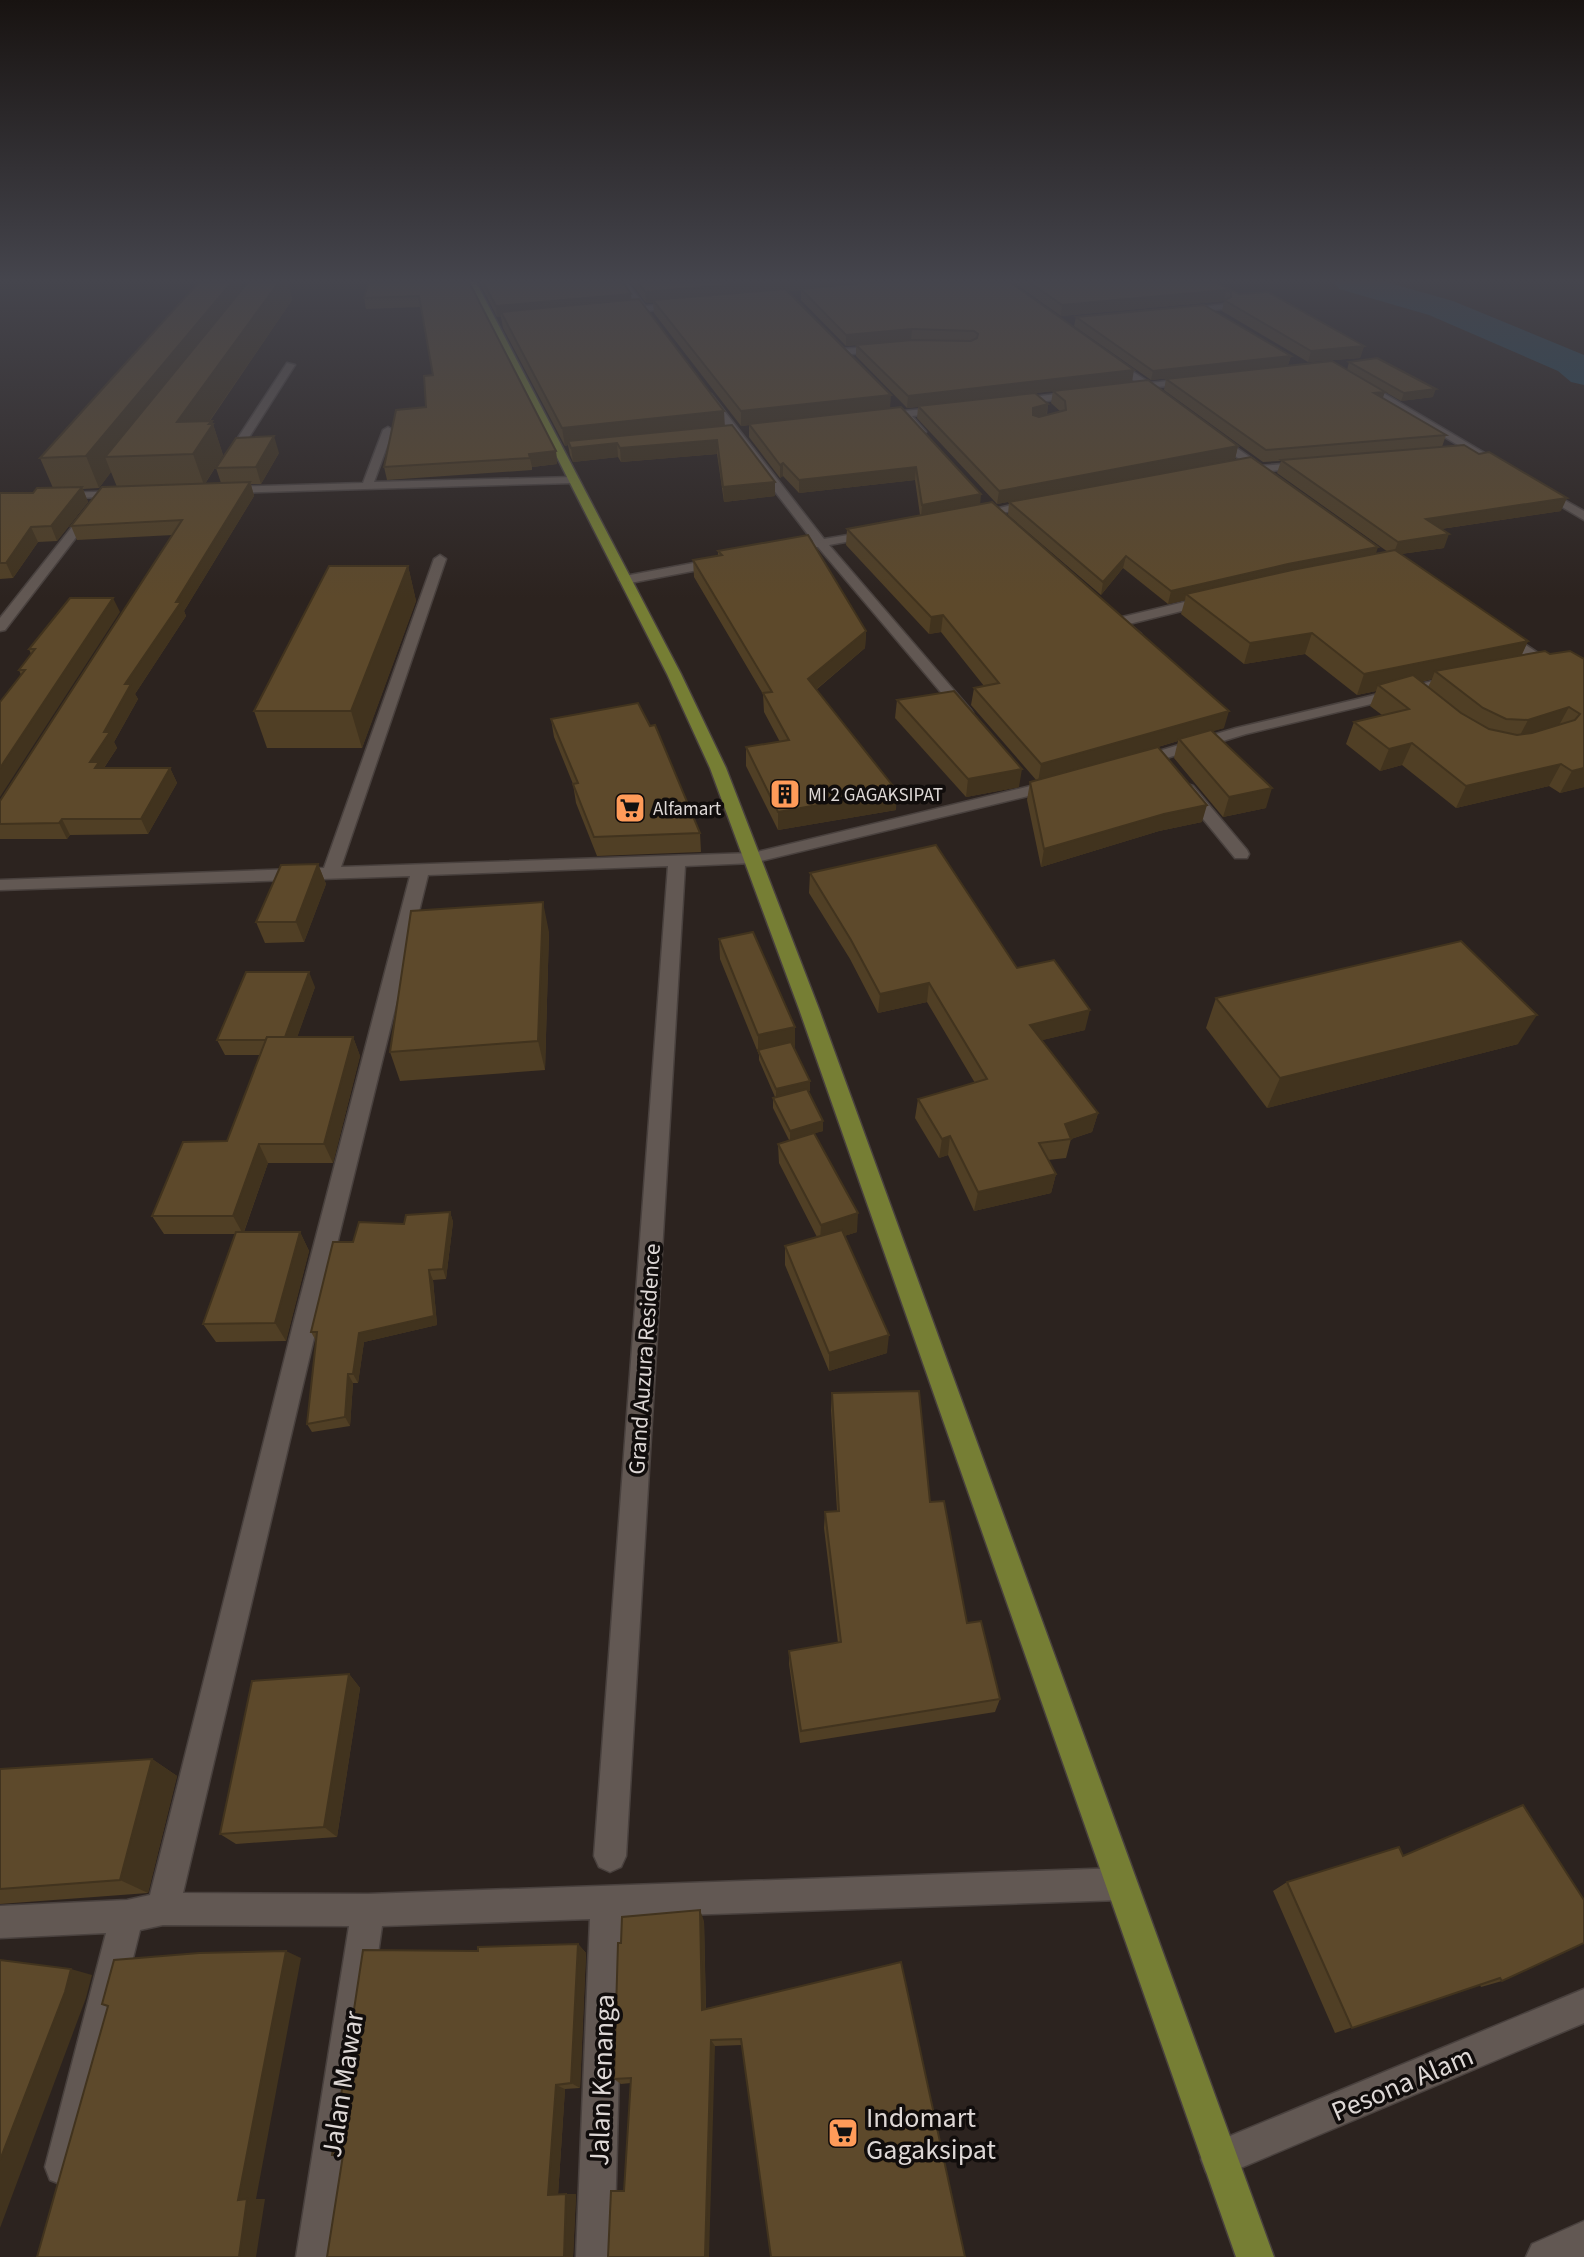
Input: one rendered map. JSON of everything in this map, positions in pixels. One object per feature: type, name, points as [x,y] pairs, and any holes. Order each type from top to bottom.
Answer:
[{"type":"main road","points":[[534,387],[565,451],[573,480],[712,754],[753,858],[1255,2257]]},
{"type":"street","points":[[224,468],[276,387]]},
{"type":"street","points":[[702,387],[741,433],[821,543],[974,722]]},
{"type":"street","points":[[1134,388],[1139,387]]},
{"type":"street","points":[[1150,387],[1158,394]]},
{"type":"street","points":[[1367,387],[1519,476]]},
{"type":"street","points":[[1000,404],[1093,393]]},
{"type":"street","points":[[1037,399],[1047,408]]},
{"type":"street","points":[[931,443],[897,412],[958,408]]},
{"type":"street","points":[[367,487],[388,430]]},
{"type":"street","points":[[1209,432],[1249,465],[1271,477]]},
{"type":"street","points":[[722,435],[741,433]]},
{"type":"street","points":[[1449,452],[1475,450]]},
{"type":"street","points":[[1249,465],[1321,464]]},
{"type":"street","points":[[210,490],[573,480]]},
{"type":"street","points":[[0,627],[112,482]]},
{"type":"street","points":[[1530,483],[1584,516]]},
{"type":"street","points":[[0,498],[143,493]]},
{"type":"street","points":[[1025,538],[986,508],[1047,501]]},
{"type":"street","points":[[795,548],[887,531]]},
{"type":"street","points":[[331,873],[440,559]]},
{"type":"street","points":[[625,580],[730,561]]},
{"type":"street","points":[[1150,649],[1114,617],[1217,598]]},
{"type":"street","points":[[1490,627],[1556,663],[1519,668]]},
{"type":"street","points":[[1121,766],[1167,765],[1236,727],[1478,675]]},
{"type":"street","points":[[1408,689],[1427,704]]},
{"type":"street","points":[[1167,765],[1241,854]]},
{"type":"street","points":[[0,885],[753,858],[1030,786],[1071,780]]},
{"type":"street","name":"Grand Auzura Residence","points":[[610,1856],[677,862]]},
{"type":"street","points":[[163,1909],[306,1321],[420,872]]},
{"type":"street","points":[[0,1922],[127,1916],[163,1909],[368,1910],[1121,1884]]},
{"type":"street","name":"Jalan Kenanga","points":[[595,2257],[607,1903]]},
{"type":"street","name":"Jalan Mawar","points":[[315,2257],[368,1910]]},
{"type":"street","points":[[54,2204],[127,1916]]},
{"type":"street","name":"Pesona Alam","points":[[1219,2159],[1584,2006]]},
{"type":"street","points":[[1545,2257],[1584,2240]]},
{"type":"building","points":[[104,387],[144,387],[86,456],[40,458]]},
{"type":"building","points":[[162,387],[202,387],[177,422],[212,421],[209,424],[213,424],[193,454],[105,457]]},
{"type":"building","points":[[425,387],[523,387],[556,451],[529,454],[530,458],[384,467],[396,410],[426,407]]},
{"type":"building","points":[[541,387],[706,387],[724,411],[562,428]]},
{"type":"building","points":[[722,387],[883,387],[891,395],[741,411]]},
{"type":"building","points":[[899,387],[983,387],[908,396]]},
{"type":"building","points":[[1085,387],[1158,387],[1238,446],[999,491],[918,406],[1035,393],[1048,404],[1033,408],[1033,415],[1039,417],[1066,410],[1065,401],[1053,391]]},
{"type":"building","points":[[1178,387],[1377,387],[1385,392],[1374,393],[1446,435],[1266,450]]},
{"type":"building","points":[[1394,387],[1436,389],[1404,393]]},
{"type":"building","points":[[901,407],[981,494],[922,505],[916,467],[799,480],[783,463],[780,465],[749,424]]},
{"type":"building","points":[[732,425],[775,482],[723,487],[717,440],[620,448],[617,443],[571,448],[568,441]]},
{"type":"building","points":[[274,436],[256,467],[216,468],[236,438]]},
{"type":"building","points":[[1464,445],[1479,454],[1489,452],[1567,498],[1426,519],[1449,534],[1398,542],[1281,460]]},
{"type":"building","points":[[1251,457],[1378,547],[1171,591],[1126,556],[1103,582],[1009,502]]},
{"type":"building","points":[[250,482],[176,602],[181,602],[125,684],[131,684],[104,732],[110,732],[90,762],[99,762],[95,768],[170,768],[141,819],[62,819],[59,823],[0,824],[0,801],[182,520],[71,526],[102,487]]},
{"type":"building","points":[[82,487],[51,526],[31,527],[6,563],[0,563],[0,493],[33,493],[37,488]]},
{"type":"building","points":[[992,502],[1229,711],[1041,764],[974,688],[999,683],[943,615],[931,617],[847,529]]},
{"type":"building","points":[[808,535],[866,631],[808,679],[897,791],[778,812],[746,747],[789,740],[763,693],[772,692],[693,560],[722,555],[718,551]]},
{"type":"building","points":[[1395,550],[1528,641],[1364,674],[1312,633],[1250,643],[1186,594],[1292,570]]},
{"type":"building","points":[[329,566],[408,566],[351,711],[254,711]]},
{"type":"building","points":[[70,598],[113,598],[0,768],[0,702],[25,670],[19,670],[35,649],[29,649]]},
{"type":"building","points":[[1545,651],[1550,654],[1570,651],[1584,659],[1584,768],[1572,771],[1561,764],[1466,786],[1412,743],[1389,749],[1354,722],[1409,709],[1378,685],[1413,675],[1461,713],[1489,729],[1517,735],[1575,720],[1580,714],[1569,707],[1528,720],[1506,719],[1483,708],[1435,671]]},
{"type":"building","points":[[954,691],[1022,769],[968,779],[897,700]]},
{"type":"building","points":[[638,703],[650,726],[655,725],[700,833],[594,837],[573,784],[578,783],[551,719]]},
{"type":"building","points":[[1211,730],[1272,788],[1229,797],[1179,739]]},
{"type":"building","points":[[1158,747],[1207,805],[1164,814],[1044,849],[1030,782]]},
{"type":"building","points":[[936,845],[1017,968],[1054,960],[1090,1010],[1030,1025],[1098,1113],[1065,1124],[1071,1139],[1039,1143],[1056,1174],[978,1192],[950,1136],[942,1139],[918,1099],[987,1079],[929,983],[880,994],[810,873]]},
{"type":"building","points":[[318,864],[296,922],[256,922],[281,865]]},
{"type":"building","points":[[543,902],[538,1041],[390,1052],[411,911]]},
{"type":"building","points":[[753,932],[795,1027],[758,1035],[719,939]]},
{"type":"building","points":[[1461,941],[1537,1015],[1280,1078],[1216,998]]},
{"type":"building","points":[[246,972],[309,972],[285,1037],[267,1037],[266,1040],[217,1040]]},
{"type":"building","points":[[267,1037],[353,1037],[324,1144],[259,1144],[233,1216],[152,1216],[183,1142],[227,1141]]},
{"type":"building","points":[[791,1042],[810,1081],[776,1089],[758,1050]]},
{"type":"building","points":[[807,1089],[823,1121],[790,1131],[773,1098]]},
{"type":"building","points":[[814,1133],[858,1213],[821,1225],[778,1144]]},
{"type":"building","points":[[450,1212],[443,1269],[429,1270],[434,1316],[359,1333],[353,1374],[348,1374],[345,1417],[307,1424],[317,1332],[311,1332],[333,1242],[353,1242],[359,1222],[404,1224],[406,1215]]},
{"type":"building","points":[[842,1230],[889,1335],[829,1353],[785,1246]]},
{"type":"building","points":[[236,1232],[300,1232],[275,1323],[203,1324]]},
{"type":"building","points":[[919,1391],[930,1502],[944,1501],[967,1623],[981,1621],[1000,1699],[801,1731],[789,1651],[841,1642],[825,1512],[839,1511],[832,1393]]},
{"type":"building","points":[[349,1674],[324,1827],[220,1834],[252,1681]]},
{"type":"building","points":[[152,1759],[120,1880],[0,1889],[0,1769]]},
{"type":"building","points":[[1523,1805],[1584,1900],[1584,1943],[1502,1981],[1500,1978],[1352,2028],[1287,1882],[1399,1847],[1403,1856]]},
{"type":"building","points":[[700,1910],[702,2010],[901,1962],[965,2257],[771,2257],[741,2039],[711,2040],[705,2257],[608,2257],[611,2191],[624,2191],[631,2078],[614,2079],[618,1943],[621,1943],[622,1917]]},
{"type":"building","points":[[578,1944],[571,2083],[556,2085],[548,2195],[566,2194],[564,2257],[327,2257],[343,2155],[332,2155],[363,1950],[478,1951],[478,1947]]},
{"type":"building","points":[[286,1951],[238,2200],[247,2199],[239,2257],[37,2257],[108,2006],[102,2004],[114,1960],[199,1953]]},
{"type":"building","points":[[0,1960],[71,1969],[65,1992],[0,2160]]},
{"type":"place","name":"MI 2 GAGAKSIPAT","points":[[785,794]]},
{"type":"place","name":"Alfamart","points":[[630,808]]},
{"type":"place","name":"Indomart Gagaksipat","points":[[843,2133]]}]
